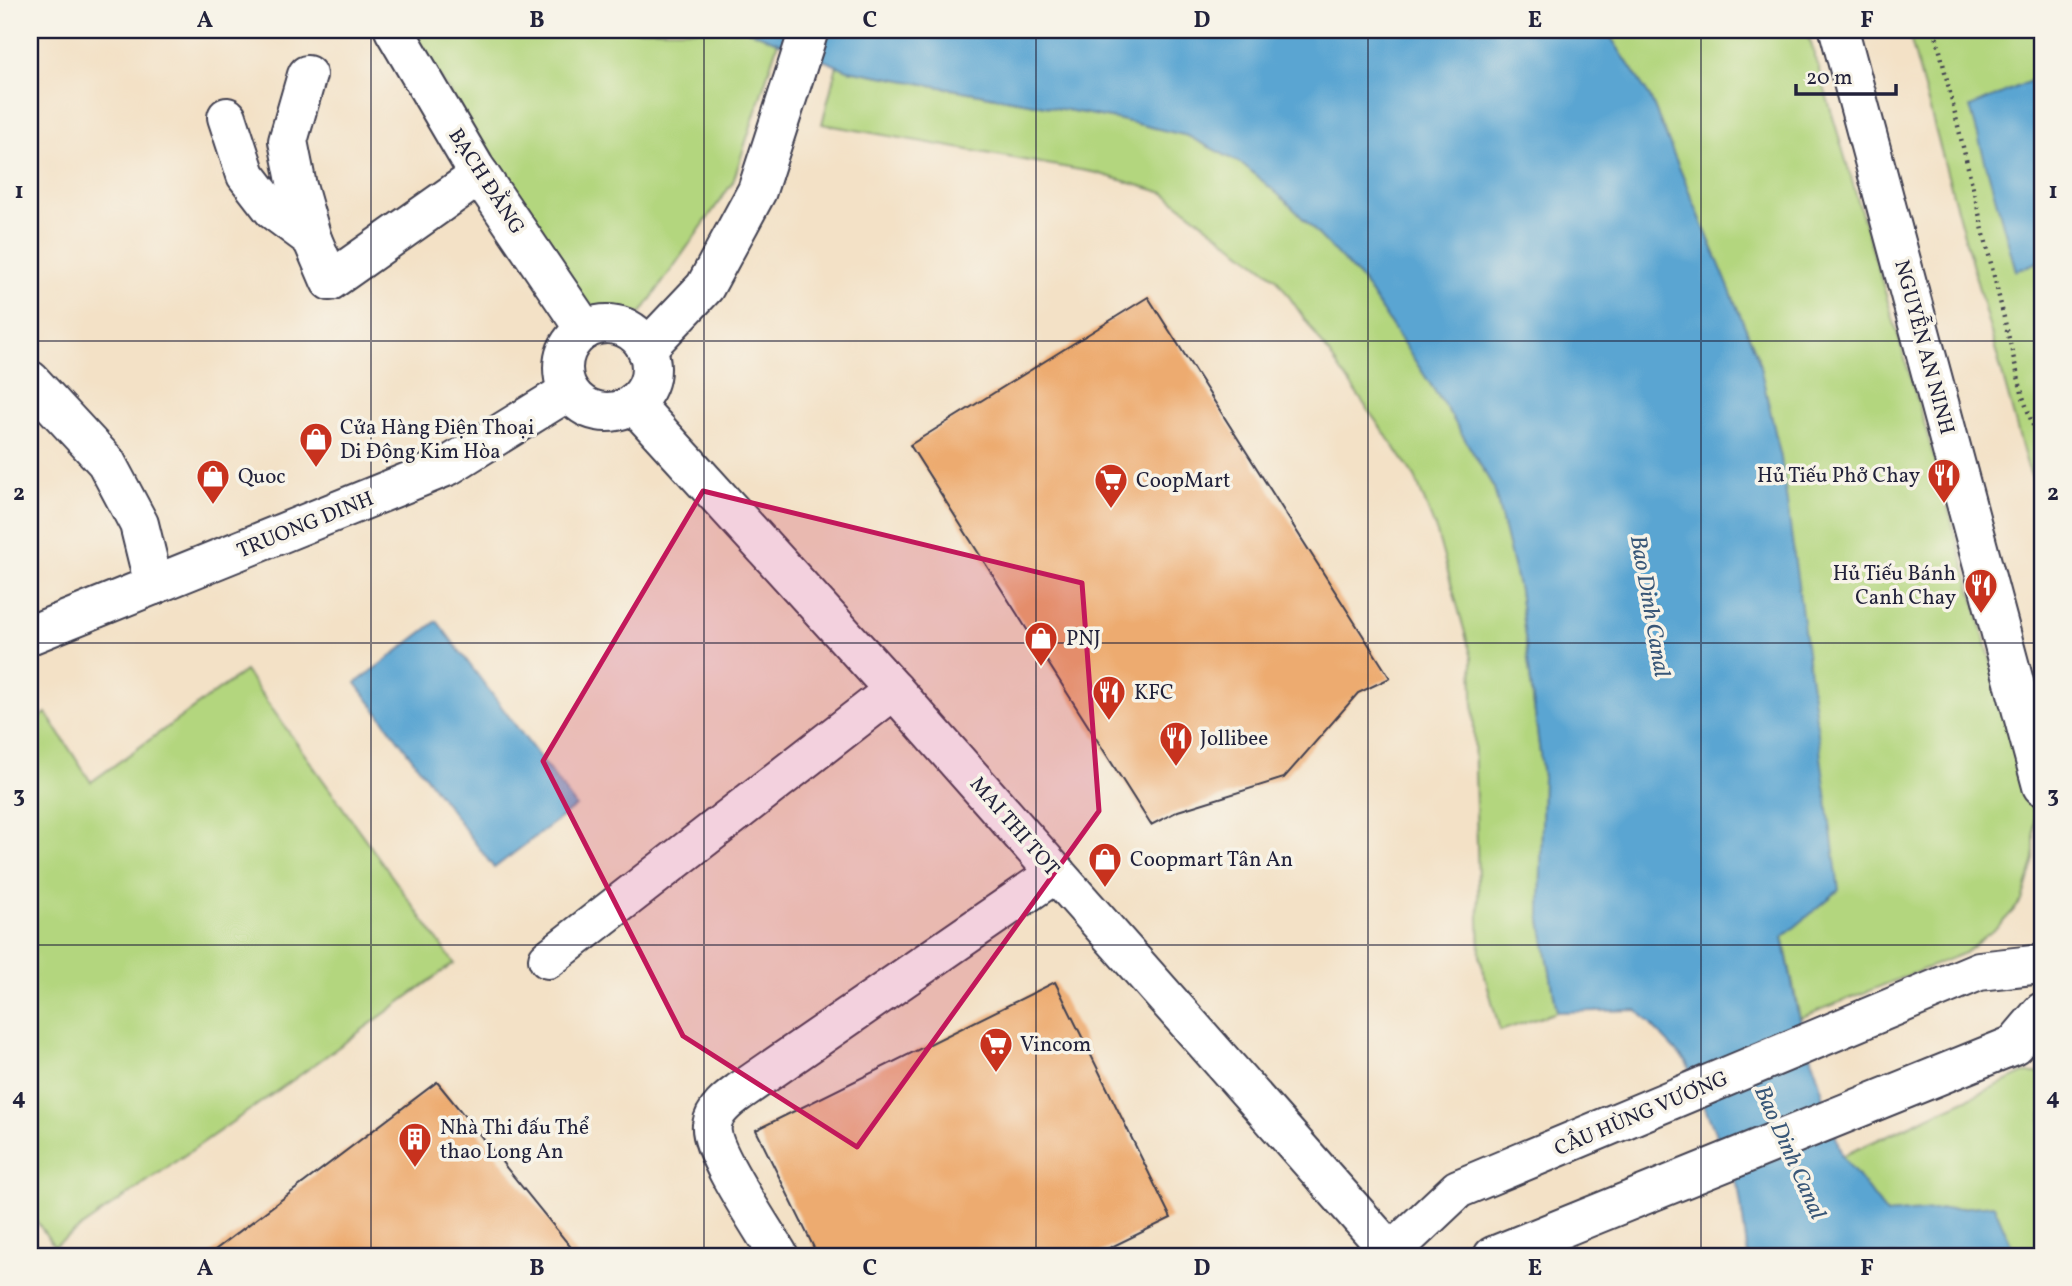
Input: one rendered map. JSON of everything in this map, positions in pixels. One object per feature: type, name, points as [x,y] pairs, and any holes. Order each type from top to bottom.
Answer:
[{"type":"street","name":"BẠCH ĐẰNG","points":[[394,30],[480,175],[586,330]]},
{"type":"street","points":[[646,349],[705,287],[757,191],[809,30]]},
{"type":"street","name":"NGUYỄN AN NINH","points":[[1839,30],[2042,786]]},
{"type":"street","points":[[307,75],[288,141],[312,239],[330,281],[480,175]]},
{"type":"street","points":[[227,117],[246,175],[273,210],[312,239]]},
{"type":"street","points":[[599,325],[614,325],[627,329],[639,337],[646,349],[651,364],[649,379],[643,392],[633,403],[620,410],[598,411],[579,402],[569,391],[564,378],[566,350],[574,339],[586,330],[599,325]]},
{"type":"street","points":[[30,380],[106,462],[139,524],[154,585]]},
{"type":"street","name":"TRUONG DINH","points":[[30,635],[448,466],[569,391]]},
{"type":"street","name":"MAI THI TOT","points":[[633,403],[894,690],[1398,1256]]},
{"type":"street","points":[[548,959],[894,690]]},
{"type":"street","points":[[779,1256],[715,1146],[712,1125],[717,1113],[739,1092],[1056,873]]},
{"type":"street","name":"CẦU HÙNG VƯƠNG","points":[[1398,1256],[1458,1189],[1979,971],[2042,964]]},
{"type":"street","points":[[1493,1256],[2014,1045],[2042,1012]]},
{"type":"path","points":[[1935,30],[2023,397],[2042,452]]},
{"type":"highlighted area","points":[[703,491],[1082,583],[1099,811],[857,1147],[683,1036],[543,761]]},
{"type":"green space","points":[[410,30],[747,30],[778,42],[733,182],[641,313],[590,313]]},
{"type":"green space","points":[[1606,30],[1807,30],[1925,426],[2034,814],[2034,859],[2022,901],[2002,923],[1965,953],[1800,1018],[1783,937],[1781,458],[1758,358],[1650,97]]},
{"type":"green space","points":[[1908,30],[2042,30],[2042,504],[2027,465]]},
{"type":"green space","points":[[837,65],[848,70],[1121,120],[1188,136],[1244,165],[1287,202],[1361,279],[1450,414],[1494,488],[1519,590],[1543,777],[1540,915],[1557,1012],[1500,1031],[1480,958],[1472,658],[1437,533],[1415,477],[1276,278],[1164,193],[1097,173],[822,124]]},
{"type":"green space","points":[[245,671],[454,963],[300,1075],[54,1246],[30,1212],[30,725],[46,713],[91,782]]},
{"type":"green space","points":[[2024,1073],[2042,1073],[2042,1256],[2013,1256],[1994,1205],[1887,1214],[1842,1156]]},
{"type":"water","name":"Bao Dinh Canal","points":[[747,30],[1606,30],[1650,97],[1758,358],[1781,458],[1839,890],[1783,937],[1797,1009],[1842,1156],[1887,1214],[1994,1205],[2016,1256],[1748,1256],[1739,1190],[1686,1062],[1637,1010],[1557,1012],[1540,915],[1543,777],[1519,590],[1494,488],[1450,414],[1361,279],[1287,202],[1244,165],[1188,136],[1121,120],[848,70]]},
{"type":"water","points":[[2042,76],[2042,260],[2016,271],[1970,107]]},
{"type":"water","points":[[437,621],[576,806],[494,868],[356,683]]},
{"type":"building","points":[[1148,297],[1390,678],[1358,693],[1284,778],[1178,811],[1151,825],[910,445]]},
{"type":"building","name":"Vincom","points":[[1055,982],[1171,1218],[1093,1256],[818,1256],[756,1130]]},
{"type":"building","name":"Nhà Thi đấu Thể thao Long An","points":[[437,1082],[578,1256],[207,1256]]},
{"type":"place","name":"Cửa Hàng Điện Thoại Di Động Kim Hòa","points":[[316,469]]},
{"type":"place","name":"Hủ Tiếu Phở Chay","points":[[1944,505]]},
{"type":"place","name":"Quoc","points":[[213,506]]},
{"type":"place","name":"CoopMart","points":[[1111,510]]},
{"type":"place","name":"Hủ Tiếu Bánh Canh Chay","points":[[1981,615]]},
{"type":"place","name":"PNJ","points":[[1041,668]]},
{"type":"place","name":"KFC","points":[[1109,722]]},
{"type":"place","name":"Jollibee","points":[[1176,768]]},
{"type":"place","name":"Coopmart Tân An","points":[[1105,889]]},
{"type":"place","name":"Vincom","points":[[996,1074]]},
{"type":"place","name":"Nhà Thi đấu Thể thao Long An","points":[[415,1169]]}]
